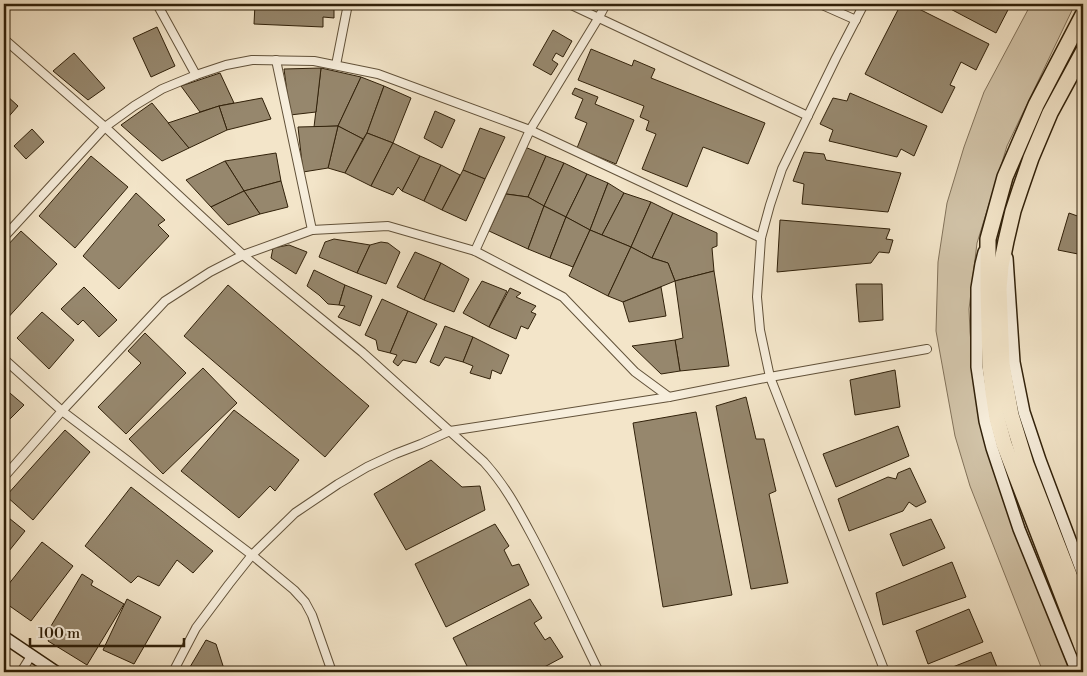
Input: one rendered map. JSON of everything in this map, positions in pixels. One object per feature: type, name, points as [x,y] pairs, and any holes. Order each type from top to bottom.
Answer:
[{"type":"highway","points":[[1083,15],[1036,105],[1005,177],[988,239],[990,366],[997,418],[1013,469],[1083,649]]},
{"type":"highway","points":[[1083,52],[1050,113],[1031,158],[1013,211],[1001,266],[999,289],[1002,364],[1007,398],[1026,464],[1083,611]]},
{"type":"street","points":[[157,4],[196,75]]},
{"type":"street","points":[[336,65],[348,4]]},
{"type":"street","points":[[569,4],[808,116]]},
{"type":"street","points":[[475,251],[530,130],[606,4]]},
{"type":"street","points":[[820,4],[856,20]]},
{"type":"street","points":[[864,4],[782,169],[761,238],[757,297],[760,330],[770,377],[885,672]]},
{"type":"street","points":[[4,39],[105,128],[242,255],[362,352],[484,462],[498,478],[513,502],[542,555],[599,672]]},
{"type":"street","points":[[5,232],[105,128],[134,106],[162,89],[226,65],[252,60],[276,60],[314,61],[378,74],[530,130],[761,238]]},
{"type":"street","points":[[276,60],[312,230]]},
{"type":"street","points":[[4,477],[62,411],[165,302],[210,272],[242,255],[312,230],[388,226],[475,251],[562,296],[635,372],[669,398]]},
{"type":"street","points":[[988,239],[976,288],[977,367],[985,421],[1019,529],[1077,672]]},
{"type":"street","points":[[1006,241],[1014,362],[1018,387],[1031,436],[1083,574]]},
{"type":"street","points":[[172,672],[196,628],[252,555],[295,513],[338,484],[367,467],[395,454],[450,431],[669,398],[770,377],[926,349]]},
{"type":"street","points":[[4,359],[62,411],[252,555],[294,590],[305,602],[312,615],[332,672]]},
{"type":"street","points":[[4,637],[56,672]]},
{"type":"street","points":[[21,672],[31,656]]},
{"type":"shaded area","points":[[1031,4],[1075,4],[1007,146],[977,243],[969,309],[970,332],[977,406],[1070,672],[1043,672],[970,486],[955,436],[936,331],[938,262],[947,203],[964,147],[984,92]]},
{"type":"building","points":[[255,4],[334,4],[334,18],[323,17],[323,27],[254,24]]},
{"type":"building","points":[[901,4],[909,4],[989,44],[976,70],[961,62],[950,85],[955,87],[942,113],[865,74]]},
{"type":"building","points":[[941,4],[1011,4],[996,33]]},
{"type":"building","points":[[157,27],[175,66],[151,77],[133,38]]},
{"type":"building","points":[[553,30],[572,41],[563,57],[556,53],[552,60],[558,64],[551,75],[533,65]]},
{"type":"building","points":[[591,49],[632,66],[634,60],[655,69],[651,78],[765,123],[748,164],[703,147],[687,187],[642,169],[656,134],[646,130],[649,121],[640,117],[644,106],[578,80]]},
{"type":"building","points":[[74,53],[105,88],[88,100],[53,71]]},
{"type":"building","points":[[321,68],[361,77],[338,126],[314,127]]},
{"type":"building","points":[[321,68],[316,112],[290,115],[284,69]]},
{"type":"building","points":[[220,73],[234,103],[200,112],[181,86]]},
{"type":"building","points":[[361,77],[384,86],[367,133],[363,139],[338,126]]},
{"type":"building","points":[[384,86],[411,98],[393,143],[367,133]]},
{"type":"building","points":[[575,88],[598,97],[595,104],[634,120],[616,164],[577,148],[587,123],[575,118],[583,99],[572,94]]},
{"type":"building","points":[[850,93],[927,126],[914,156],[901,149],[897,157],[829,141],[833,130],[820,124],[833,98],[847,101]]},
{"type":"building","points":[[6,95],[18,106],[4,122],[4,97]]},
{"type":"building","points":[[262,98],[271,119],[227,130],[219,106]]},
{"type":"building","points":[[152,103],[189,148],[162,161],[121,125]]},
{"type":"building","points":[[219,106],[227,130],[189,148],[168,123]]},
{"type":"building","points":[[435,111],[455,120],[442,148],[424,138]]},
{"type":"building","points":[[338,126],[363,139],[345,173],[328,168]]},
{"type":"building","points":[[338,126],[328,168],[303,172],[298,127]]},
{"type":"building","points":[[480,128],[505,137],[485,179],[463,170]]},
{"type":"building","points":[[32,129],[44,142],[26,159],[14,146]]},
{"type":"building","points":[[367,133],[393,143],[371,186],[345,173]]},
{"type":"building","points":[[393,143],[420,156],[402,191],[398,187],[393,195],[371,186]]},
{"type":"building","points":[[525,147],[546,156],[528,197],[506,194]]},
{"type":"building","points":[[804,152],[824,154],[826,160],[901,173],[888,212],[802,204],[804,184],[793,181]]},
{"type":"building","points":[[276,153],[281,181],[244,191],[225,161]]},
{"type":"building","points":[[91,156],[128,187],[75,248],[39,216]]},
{"type":"building","points":[[420,156],[441,165],[424,201],[402,191]]},
{"type":"building","points":[[546,156],[564,163],[544,206],[528,197]]},
{"type":"building","points":[[225,161],[244,191],[211,207],[186,180]]},
{"type":"building","points":[[564,163],[587,174],[566,217],[544,206]]},
{"type":"building","points":[[441,165],[460,175],[442,210],[424,201]]},
{"type":"building","points":[[463,170],[485,179],[466,221],[442,210]]},
{"type":"building","points":[[587,174],[608,183],[590,230],[566,217]]},
{"type":"building","points":[[281,181],[288,207],[260,214],[244,191]]},
{"type":"building","points":[[608,183],[624,193],[602,235],[590,230]]},
{"type":"building","points":[[244,191],[260,214],[228,225],[211,207]]},
{"type":"building","points":[[136,193],[165,220],[158,225],[169,236],[119,289],[83,256]]},
{"type":"building","points":[[624,193],[651,202],[631,247],[602,235]]},
{"type":"building","points":[[506,194],[528,197],[544,206],[528,249],[489,231]]},
{"type":"building","points":[[651,202],[673,213],[652,258],[631,247]]},
{"type":"building","points":[[544,206],[566,217],[550,258],[528,249]]},
{"type":"building","points":[[673,213],[717,233],[717,246],[712,248],[714,271],[675,281],[668,263],[652,258]]},
{"type":"building","points":[[1069,213],[1083,218],[1083,255],[1058,250]]},
{"type":"building","points":[[566,217],[590,230],[573,267],[550,258]]},
{"type":"building","points":[[780,220],[890,229],[886,239],[893,240],[889,253],[879,252],[871,263],[777,272]]},
{"type":"building","points":[[590,230],[631,247],[608,296],[569,276]]},
{"type":"building","points":[[21,231],[57,264],[4,322],[4,249]]},
{"type":"building","points":[[334,239],[370,245],[357,273],[319,257],[325,242]]},
{"type":"building","points":[[381,242],[388,243],[400,252],[386,284],[357,273],[370,245]]},
{"type":"building","points":[[289,245],[307,252],[296,274],[271,258],[273,248]]},
{"type":"building","points":[[631,247],[652,258],[668,263],[675,281],[623,302],[608,296]]},
{"type":"building","points":[[415,252],[441,263],[424,300],[397,287]]},
{"type":"building","points":[[441,263],[469,279],[454,312],[424,300]]},
{"type":"building","points":[[314,270],[345,285],[339,305],[328,304],[307,286]]},
{"type":"building","points":[[714,271],[729,366],[680,371],[675,340],[683,338],[675,281]]},
{"type":"building","points":[[482,281],[507,291],[489,327],[463,313]]},
{"type":"building","points":[[856,284],[882,284],[883,320],[859,322]]},
{"type":"building","points":[[228,285],[369,406],[325,457],[184,336]]},
{"type":"building","points":[[345,285],[372,296],[360,326],[338,317],[345,306],[339,305]]},
{"type":"building","points":[[84,287],[117,320],[99,337],[83,320],[78,325],[61,309]]},
{"type":"building","points":[[661,287],[666,316],[629,322],[623,302]]},
{"type":"building","points":[[510,288],[521,293],[516,297],[536,306],[531,312],[536,314],[528,329],[521,326],[516,339],[489,327]]},
{"type":"building","points":[[382,299],[408,311],[390,353],[378,350],[376,340],[365,335]]},
{"type":"building","points":[[408,311],[437,324],[416,363],[403,360],[398,366],[393,362],[397,355],[390,353]]},
{"type":"building","points":[[42,312],[74,340],[49,369],[17,338]]},
{"type":"building","points":[[445,326],[473,337],[463,362],[445,357],[439,366],[430,362]]},
{"type":"building","points":[[145,333],[186,373],[126,434],[98,407],[141,363],[128,351]]},
{"type":"building","points":[[473,337],[509,355],[501,374],[492,370],[490,379],[470,373],[473,366],[463,362]]},
{"type":"building","points":[[675,340],[680,371],[661,374],[632,346]]},
{"type":"building","points":[[203,368],[237,403],[163,474],[129,439]]},
{"type":"building","points":[[895,370],[900,407],[855,415],[850,380]]},
{"type":"building","points":[[4,388],[24,405],[4,425]]},
{"type":"building","points":[[746,397],[756,439],[764,439],[776,491],[769,494],[788,583],[751,589],[716,406]]},
{"type":"building","points":[[234,410],[299,460],[275,491],[270,486],[239,518],[181,471]]},
{"type":"building","points":[[696,412],[732,595],[663,607],[633,423]]},
{"type":"building","points":[[898,426],[909,456],[836,487],[823,454]]},
{"type":"building","points":[[65,430],[90,452],[33,520],[6,496]]},
{"type":"building","points":[[431,460],[462,487],[480,486],[485,510],[406,550],[374,494]]},
{"type":"building","points":[[910,468],[926,502],[916,507],[909,502],[903,511],[849,531],[838,499],[888,477],[896,479],[898,473]]},
{"type":"building","points":[[131,487],[213,551],[193,573],[177,560],[159,586],[138,576],[131,583],[85,546]]},
{"type":"building","points":[[4,514],[25,531],[5,556],[4,554]]},
{"type":"building","points":[[931,519],[945,548],[903,566],[890,534]]},
{"type":"building","points":[[495,524],[509,546],[504,550],[512,566],[519,564],[529,585],[446,627],[415,564]]},
{"type":"building","points":[[42,542],[73,566],[31,621],[4,602],[4,590]]},
{"type":"building","points":[[952,562],[966,597],[883,625],[876,593]]},
{"type":"building","points":[[82,574],[93,581],[91,585],[124,604],[87,665],[48,641],[52,633],[48,631]]},
{"type":"building","points":[[127,599],[161,617],[134,664],[103,650]]},
{"type":"building","points":[[530,599],[542,618],[534,623],[545,640],[550,637],[563,657],[535,672],[470,672],[453,638]]},
{"type":"building","points":[[969,609],[983,642],[928,664],[916,631]]},
{"type":"building","points":[[206,640],[216,644],[225,672],[187,672]]},
{"type":"building","points":[[991,652],[999,672],[940,672]]}]
